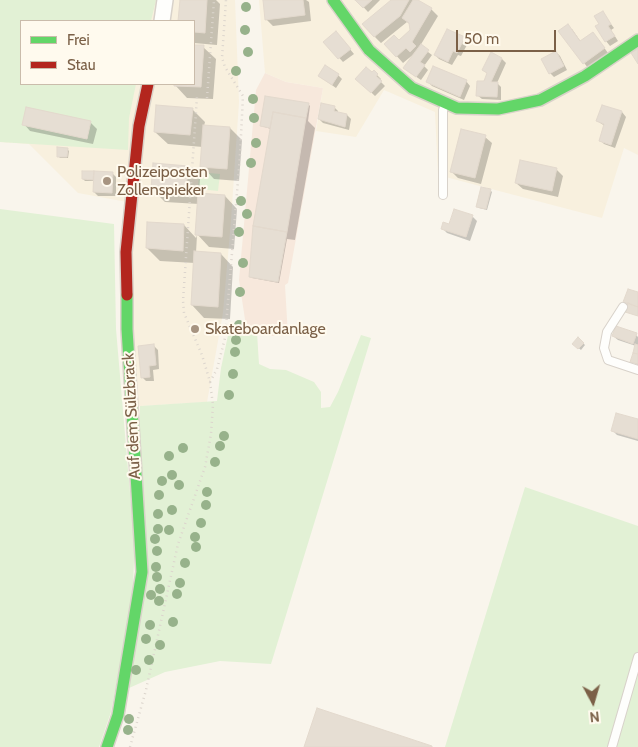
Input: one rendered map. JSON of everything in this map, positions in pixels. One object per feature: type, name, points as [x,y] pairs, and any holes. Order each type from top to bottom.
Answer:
[{"type":"street","points":[[162,20],[165,0]]},
{"type":"street","points":[[333,0],[369,50],[412,88],[458,108],[498,109],[540,100],[586,76],[638,40]]},
{"type":"street","name":"Auf dem Sülzbrack","points":[[108,747],[118,715],[142,572],[127,329],[126,252],[139,126],[148,85]]},
{"type":"lane","points":[[443,195],[443,110],[446,103]]},
{"type":"lane","points":[[623,307],[607,332],[604,348],[608,360],[638,370]]},
{"type":"lane","points":[[612,747],[638,658]]},
{"type":"path","points":[[208,98],[214,0]]},
{"type":"path","points":[[210,382],[217,369],[225,338],[243,96],[225,67],[222,58],[226,0]]},
{"type":"path","points":[[130,747],[146,690],[178,544],[208,458],[212,412],[210,382],[202,355],[184,313],[183,301],[197,97]]},
{"type":"shaded area","points":[[0,0],[235,0],[239,102],[231,221],[223,313],[207,402],[125,407],[127,202],[78,193],[29,144],[0,142]]},
{"type":"shaded area","points":[[259,0],[638,0],[638,155],[624,148],[602,218],[438,175],[435,112],[384,90],[356,137],[316,131],[323,88],[286,82],[265,73]]},
{"type":"shaded area","points":[[265,73],[286,82],[323,88],[288,283],[285,285],[288,336],[267,336],[257,333],[246,326],[239,280],[256,90]]},
{"type":"green space","points":[[0,0],[156,0],[151,20],[20,20],[20,85],[136,85],[129,118],[128,150],[0,142]]},
{"type":"green space","points":[[199,172],[220,174],[218,191],[198,189]]},
{"type":"green space","points":[[0,209],[114,224],[116,329],[137,575],[111,712],[99,747],[0,747]]},
{"type":"green space","points":[[230,326],[246,326],[257,333],[259,364],[270,369],[286,370],[314,382],[321,392],[321,408],[330,407],[361,335],[371,338],[271,664],[220,661],[165,672],[129,688],[140,406],[217,401],[221,368]]},
{"type":"green space","points":[[525,487],[638,526],[638,747],[445,747]]},
{"type":"building","points":[[180,0],[207,0],[205,33],[195,32],[195,20],[178,20]]},
{"type":"building","points":[[263,0],[303,0],[305,15],[265,20]]},
{"type":"building","points":[[355,0],[372,0],[363,8]]},
{"type":"building","points":[[391,0],[409,0],[400,16],[374,37],[362,24]]},
{"type":"building","points":[[413,0],[418,0],[432,8],[412,42],[416,46],[410,52],[406,48],[396,57],[384,44],[394,35],[399,40],[410,30],[409,23],[402,18]]},
{"type":"building","points":[[603,11],[611,24],[608,26],[615,36],[605,42],[595,26],[599,24],[594,16]]},
{"type":"building","points":[[568,24],[580,41],[593,32],[605,48],[583,64],[558,31]]},
{"type":"building","points":[[447,29],[465,37],[457,53],[453,51],[448,62],[434,55]]},
{"type":"building","points":[[336,31],[351,49],[338,59],[323,42]]},
{"type":"building","points":[[421,44],[429,50],[420,62],[425,65],[416,77],[403,68]]},
{"type":"building","points":[[195,45],[204,45],[201,87],[174,86],[195,85]]},
{"type":"building","points":[[638,49],[638,64],[631,53]]},
{"type":"building","points":[[556,51],[564,66],[549,74],[541,59]]},
{"type":"building","points":[[491,52],[502,58],[491,82],[498,82],[497,97],[476,96],[477,81],[484,81],[487,73],[482,70]]},
{"type":"building","points":[[325,65],[339,74],[332,85],[318,76]]},
{"type":"building","points":[[433,66],[467,80],[460,97],[426,82]]},
{"type":"building","points":[[366,67],[372,72],[374,70],[378,74],[376,76],[382,81],[371,93],[355,79]]},
{"type":"building","points":[[265,96],[309,103],[306,118],[273,112],[270,128],[260,126]]},
{"type":"building","points":[[321,103],[335,106],[334,111],[347,114],[345,127],[318,119]]},
{"type":"building","points":[[156,105],[193,108],[190,135],[154,132]]},
{"type":"building","points":[[602,105],[622,111],[611,145],[599,141],[604,124],[596,121]]},
{"type":"building","points":[[26,107],[91,121],[87,139],[22,125]]},
{"type":"building","points":[[273,112],[306,118],[287,232],[253,226]]},
{"type":"building","points":[[203,125],[230,127],[227,169],[200,167]]},
{"type":"building","points":[[461,129],[486,135],[475,178],[450,172]]},
{"type":"building","points":[[57,147],[68,148],[67,157],[57,157]]},
{"type":"building","points":[[520,160],[557,168],[552,191],[515,183]]},
{"type":"building","points":[[153,163],[188,166],[186,192],[151,190]]},
{"type":"building","points":[[82,171],[94,171],[93,180],[82,179]]},
{"type":"building","points":[[94,171],[113,172],[112,193],[93,192]]},
{"type":"building","points":[[481,187],[491,189],[486,209],[476,207]]},
{"type":"building","points":[[198,193],[225,195],[222,237],[195,235]]},
{"type":"building","points":[[454,209],[473,215],[466,237],[441,229],[443,222],[449,224]]},
{"type":"building","points":[[147,222],[184,224],[183,251],[146,248]]},
{"type":"building","points":[[253,226],[287,232],[278,282],[249,277]]},
{"type":"building","points":[[194,251],[221,253],[218,307],[191,305]]},
{"type":"building","points":[[628,289],[638,292],[638,307],[623,302]]},
{"type":"building","points":[[628,303],[638,307],[638,316],[625,312]]},
{"type":"building","points":[[616,326],[637,333],[633,344],[612,336]]},
{"type":"building","points":[[578,337],[584,343],[578,349],[572,344]]},
{"type":"building","points":[[154,344],[156,365],[149,366],[150,377],[141,378],[138,346]]},
{"type":"building","points":[[635,344],[638,345],[638,354],[633,353]]},
{"type":"building","points":[[633,353],[638,354],[638,364],[630,362]]},
{"type":"building","points":[[616,413],[638,419],[638,439],[611,431]]},
{"type":"building","points":[[317,708],[432,746],[432,747],[304,747]]},
{"type":"traffic: fast","points":[[333,0],[369,50],[412,88],[457,108],[498,109],[540,100],[585,76],[638,40]]},
{"type":"traffic: fast","points":[[107,747],[118,715],[142,572],[127,329],[127,295]]},
{"type":"traffic: jam","points":[[127,295],[126,252],[139,126],[148,85]]},
{"type":"place","name":"Polizeiposten Zollenspieker","points":[[107,181]]},
{"type":"place","name":"Skateboardanlage","points":[[195,329]]}]
